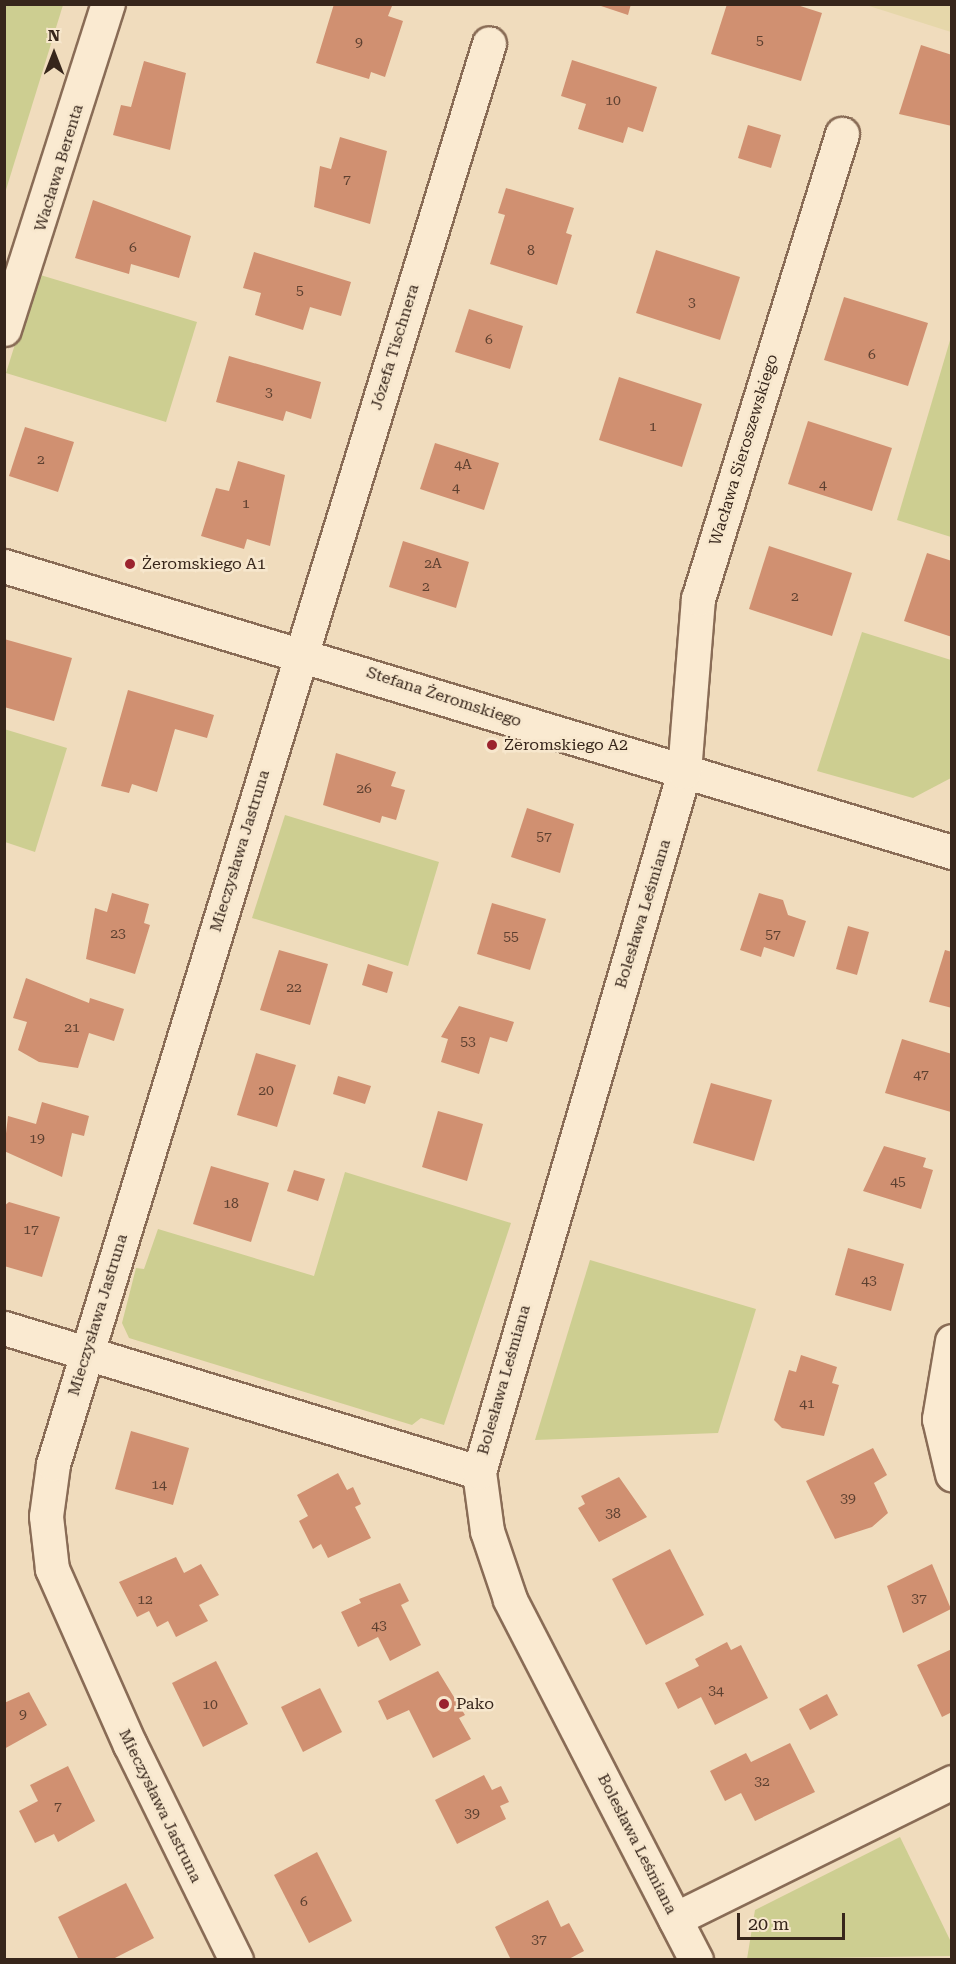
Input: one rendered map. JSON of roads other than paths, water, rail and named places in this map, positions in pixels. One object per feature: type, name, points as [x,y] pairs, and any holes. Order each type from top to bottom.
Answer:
[{"type":"street","name":"Wacława Berenta","points":[[4,329],[108,4]]},
{"type":"street","name":"Józefa Tischnera","points":[[301,652],[489,43]]},
{"type":"street","name":"Wacława Sieroszewskiego","points":[[684,772],[698,598],[842,134]]},
{"type":"street","name":"Stefana Żeromskiego","points":[[4,566],[301,652],[684,772],[951,852]]},
{"type":"street","name":"Mieczysława Jastruna","points":[[236,1959],[116,1715],[52,1569],[46,1516],[53,1464],[301,652]]},
{"type":"street","name":"Bolesława Leśmiana","points":[[684,772],[479,1472],[484,1521],[510,1599],[696,1959]]},
{"type":"street","points":[[4,1328],[479,1472]]},
{"type":"street","points":[[951,1341],[939,1419],[951,1474]]},
{"type":"street","points":[[675,1918],[951,1782]]},
{"type":"place","name":"Żeromskiego A1","points":[[130,564]]},
{"type":"place","name":"Żeromskiego A2","points":[[492,745]]},
{"type":"place","name":"Pako","points":[[444,1704]]}]
